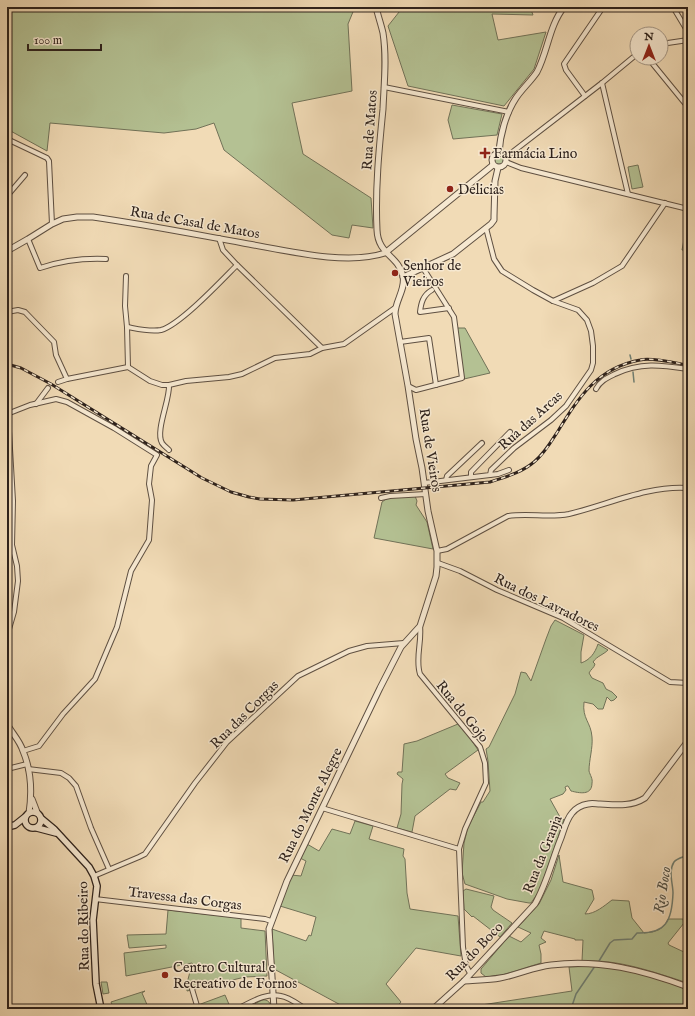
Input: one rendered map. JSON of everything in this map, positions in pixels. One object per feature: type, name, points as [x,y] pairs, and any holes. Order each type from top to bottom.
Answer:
[{"type":"main road","points":[[7,827],[14,825],[27,815],[37,812],[42,819],[41,824],[37,828]]},
{"type":"main road","points":[[27,815],[25,823],[29,827]]},
{"type":"main road","name":"Rua do Ribeiro","points":[[42,819],[89,867],[94,876],[97,886],[94,920],[96,984],[101,1009]]},
{"type":"main road","points":[[14,825],[37,828],[56,833]]},
{"type":"street","name":"Rua de Matos","points":[[376,7],[384,40],[384,87],[376,191],[377,237],[385,253]]},
{"type":"street","points":[[499,153],[500,140],[509,112],[516,98],[537,71],[556,19],[564,7]]},
{"type":"street","points":[[585,96],[566,70],[564,64],[603,7]]},
{"type":"street","points":[[673,7],[688,32]]},
{"type":"street","points":[[669,43],[688,40]]},
{"type":"street","points":[[499,153],[493,156],[491,160],[495,166],[496,181],[494,220],[453,254],[403,277],[397,264],[385,253],[495,166],[504,166],[506,160],[629,61]]},
{"type":"street","points":[[655,66],[688,107]]},
{"type":"street","points":[[602,83],[628,194]]},
{"type":"street","points":[[384,87],[509,112]]},
{"type":"street","points":[[7,139],[47,158],[50,161],[52,224]]},
{"type":"street","points":[[499,153],[503,154],[506,160],[521,168],[688,209]]},
{"type":"street","points":[[7,196],[25,175]]},
{"type":"street","points":[[553,301],[593,283],[622,266],[665,203]]},
{"type":"street","name":"Rua de Casal de Matos","points":[[7,251],[62,219],[93,217],[325,257],[365,257],[385,253]]},
{"type":"street","name":"Rua das Arcas","points":[[486,228],[494,259],[502,270],[553,301],[578,310],[587,320],[591,331],[593,346],[593,363],[591,370],[566,406],[551,420],[514,448],[491,470],[490,474]]},
{"type":"street","points":[[219,238],[223,250],[237,265],[322,348]]},
{"type":"street","points":[[28,239],[40,268],[52,264],[89,258],[106,259]]},
{"type":"street","points":[[127,327],[144,330],[162,330],[178,321],[237,265]]},
{"type":"street","points":[[408,386],[416,390],[462,378],[454,317],[423,268]]},
{"type":"street","points":[[126,276],[125,306],[128,367]]},
{"type":"street","name":"Rua de Vieiros","points":[[403,277],[400,294],[395,308],[428,511],[437,551],[438,563],[436,576],[420,626]]},
{"type":"street","points":[[432,290],[424,298],[421,304],[420,312],[449,308]]},
{"type":"street","points":[[58,382],[128,367],[150,381],[162,385],[229,377],[242,374],[275,358],[310,354],[322,348],[344,344],[395,308]]},
{"type":"street","points":[[7,312],[18,310],[25,312],[54,342],[56,355],[67,379]]},
{"type":"street","points":[[400,342],[429,338],[436,385]]},
{"type":"street","points":[[596,389],[599,383],[607,378],[639,366],[657,365],[688,369]]},
{"type":"street","points":[[169,385],[170,393],[162,423],[160,438],[162,444],[169,450]]},
{"type":"street","points":[[36,404],[48,388]]},
{"type":"street","points":[[7,636],[14,612],[18,581],[17,566],[12,545],[13,501],[8,414],[56,399],[67,402],[114,428],[157,456],[151,466],[149,484],[152,500],[149,540],[131,571],[117,627],[95,679],[63,714],[39,746],[23,751]]},
{"type":"street","points":[[471,477],[471,472],[510,432]]},
{"type":"street","points":[[446,480],[447,476],[482,443]]},
{"type":"street","points":[[424,484],[498,474],[509,470]]},
{"type":"street","points":[[437,551],[447,549],[508,516],[554,516],[568,514],[668,488],[688,488]]},
{"type":"street","points":[[381,498],[426,494]]},
{"type":"street","name":"Rua dos Lavradores","points":[[438,563],[460,571],[497,590],[563,618],[670,682],[688,683]]},
{"type":"street","name":"Rua do Monte Alegre","points":[[274,1009],[269,929],[271,921],[287,881],[380,688],[404,643],[420,626]]},
{"type":"street","name":"Rua do Gojo","points":[[420,626],[420,674],[480,747],[485,763],[486,783],[465,829],[460,849],[464,947],[466,966],[470,973]]},
{"type":"street","name":"Rua das Corgas","points":[[94,876],[145,854],[195,783],[227,742],[298,676],[349,651],[367,646],[404,643]]},
{"type":"street","points":[[7,724],[23,751],[28,767],[31,798],[37,812]]},
{"type":"street","name":"Rua da Granja","points":[[532,908],[542,892],[568,820],[576,809],[590,803],[621,805],[638,803],[645,798],[688,741]]},
{"type":"street","points":[[7,769],[28,767],[61,773],[69,778],[76,786],[91,828],[109,869]]},
{"type":"street","points":[[27,815],[31,798]]},
{"type":"street","points":[[322,808],[460,849]]},
{"type":"street","name":"Travessa das Corgas","points":[[95,899],[265,919],[271,921]]},
{"type":"street","name":"Rua do Boco","points":[[433,1009],[464,981],[532,908]]},
{"type":"street","points":[[464,981],[500,978],[550,965],[602,964],[621,966],[688,986]]},
{"type":"street","points":[[470,973],[484,980]]},
{"type":"street","points":[[192,989],[198,1009]]},
{"type":"street","points":[[237,1009],[263,997],[273,996],[282,996],[306,1009]]},
{"type":"green space","points":[[7,7],[355,7],[348,24],[352,91],[292,103],[303,154],[371,198],[373,228],[352,225],[349,238],[332,235],[224,150],[214,123],[196,129],[164,133],[50,123],[47,151],[7,129]]},
{"type":"green space","points":[[403,7],[530,7],[533,15],[492,14],[498,40],[546,32],[534,69],[504,106],[408,86],[388,26]]},
{"type":"green space","points":[[452,105],[502,114],[497,135],[453,139],[448,120]]},
{"type":"green space","points":[[499,155],[504,160],[499,165],[494,160]]},
{"type":"green space","points":[[638,165],[643,187],[632,189],[628,167]]},
{"type":"green space","points":[[688,218],[688,251],[682,250]]},
{"type":"green space","points":[[457,328],[465,328],[490,373],[464,379]]},
{"type":"green space","points":[[415,496],[417,501],[416,505],[427,522],[433,549],[374,538],[382,502],[389,497]]},
{"type":"green space","points":[[555,620],[584,635],[581,663],[592,656],[598,644],[608,650],[593,662],[595,665],[589,673],[592,678],[603,683],[606,689],[617,697],[611,701],[607,697],[603,709],[598,709],[593,704],[584,702],[584,713],[592,737],[589,771],[592,780],[591,787],[587,792],[581,793],[571,791],[567,786],[565,787],[566,790],[563,794],[550,799],[560,817],[564,820],[540,890],[531,903],[529,903],[507,899],[465,884],[462,873],[464,843],[468,827],[481,802],[483,802],[490,791],[486,749],[489,747],[515,694],[521,672],[526,673],[531,681],[551,626]]},
{"type":"green space","points":[[458,724],[468,735],[478,750],[445,774],[448,778],[460,783],[456,790],[450,789],[415,816],[412,832],[397,828],[401,814],[403,779],[397,774],[398,772],[402,772],[404,744],[417,741]]},
{"type":"green space","points":[[355,821],[373,826],[369,839],[404,849],[403,856],[405,859],[407,893],[410,909],[458,916],[461,956],[416,948],[386,984],[401,1002],[395,1009],[348,1009],[274,969],[272,929],[306,941],[309,935],[311,936],[316,917],[280,906],[291,875],[301,876],[306,861],[300,858],[307,844],[319,851],[332,829],[350,834]]},
{"type":"green space","points":[[559,855],[563,882],[592,890],[594,899],[585,914],[596,911],[612,900],[629,901],[632,918],[644,933],[659,930],[664,926],[668,919],[683,919],[684,923],[668,943],[669,945],[684,952],[688,949],[688,983],[623,964],[582,961],[583,940],[575,940],[544,931],[541,938],[546,942],[539,945],[541,963],[502,975],[486,977],[481,973],[481,969],[509,936],[521,942],[531,933],[518,927],[539,904],[551,880]]},
{"type":"green space","points":[[466,889],[494,896],[491,907],[493,910],[512,923],[500,937],[473,916],[472,917],[464,909],[463,891]]},
{"type":"green space","points":[[168,910],[241,918],[241,928],[265,931],[267,976],[245,977],[187,991],[187,983],[192,963],[126,976],[124,953],[166,948],[166,945],[129,948],[127,935],[166,934]]},
{"type":"green space","points":[[595,966],[626,970],[658,978],[688,990],[688,1009],[472,1009],[475,1006],[572,991],[569,967]]},
{"type":"green space","points":[[101,982],[107,982],[109,993],[103,994]]},
{"type":"green space","points":[[145,991],[142,993],[148,1007],[143,1009],[114,1009],[111,1002]]},
{"type":"green space","points":[[225,995],[231,1009],[200,1009],[198,1005]]},
{"type":"green space","points":[[262,1000],[269,1002],[271,1009],[245,1009]]},
{"type":"waterway","points":[[630,355],[631,359]]},
{"type":"waterway","points":[[633,372],[634,382]]},
{"type":"waterway","name":"Rio Boco","points":[[599,961],[610,943],[614,940],[632,939],[637,933],[655,931],[666,924],[671,911],[673,893],[671,869],[674,862],[688,855]]},
{"type":"waterway","name":"Rio Boco","points":[[571,1009],[576,994],[595,966]]},
{"type":"railway","points":[[7,364],[21,368],[51,384],[202,478],[231,492],[260,499],[293,500],[490,482],[518,472],[538,459],[582,396],[601,377],[612,370],[625,364],[645,359],[688,365]]},
{"type":"place","name":"Farmácia Lino","points":[[485,153]]},
{"type":"place","name":"Delicias","points":[[450,189]]},
{"type":"place","name":"Senhor de Vieiros","points":[[395,273]]},
{"type":"place","name":"Centro Cultural e Recreativo de Fornos","points":[[165,975]]}]
